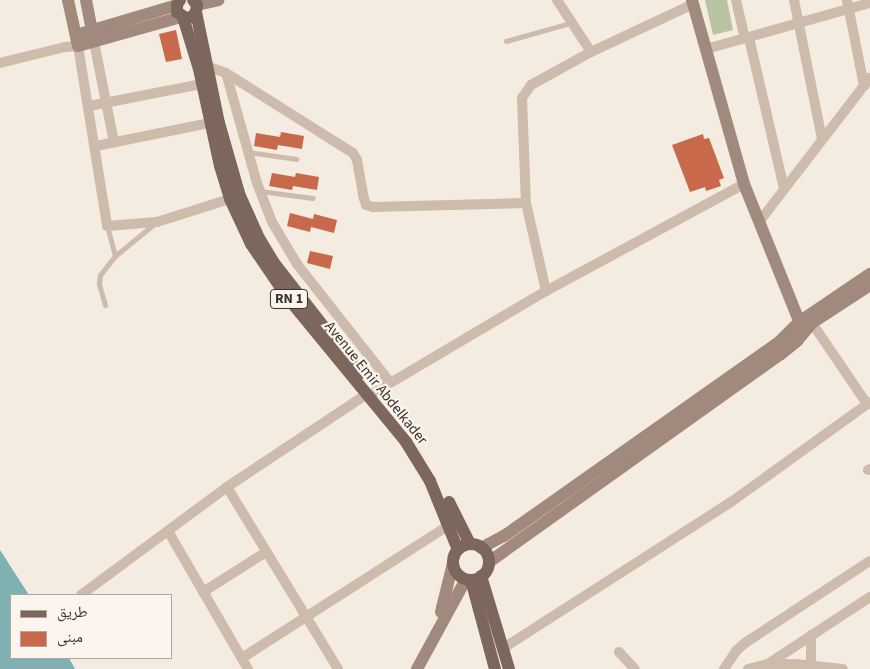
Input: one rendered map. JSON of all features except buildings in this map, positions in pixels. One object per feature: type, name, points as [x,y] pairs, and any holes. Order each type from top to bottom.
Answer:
[{"type":"main road","points":[[68,0],[77,41],[180,10],[192,17],[196,6],[218,0]]},
{"type":"main road","points":[[86,0],[93,36]]},
{"type":"main road","points":[[692,2],[744,184],[805,326]]},
{"type":"main road","name":"Avenue Emir Abdelkader","points":[[196,6],[204,68],[201,84],[209,123],[230,199],[251,244],[264,265],[305,320],[371,393],[432,469],[476,546]]},
{"type":"main road","name":"Avenue Emir Abdelkader","points":[[180,10],[204,68],[240,196],[259,238],[294,291],[406,442],[430,481],[450,525],[458,550]]},
{"type":"main road","points":[[417,669],[436,630],[473,578],[488,562],[781,354],[805,326],[870,274]]},
{"type":"main road","points":[[436,630],[458,550],[504,536],[780,340],[870,285]]},
{"type":"main road","points":[[476,546],[488,557],[488,562]]},
{"type":"main road","points":[[453,563],[457,573],[473,578]]},
{"type":"main road","points":[[473,578],[509,669]]},
{"type":"main road","points":[[473,578],[495,669]]},
{"type":"street","points":[[556,0],[591,52]]},
{"type":"street","points":[[736,0],[784,188]]},
{"type":"street","points":[[794,0],[822,139]]},
{"type":"street","points":[[546,291],[526,203],[522,98],[525,91],[531,85],[591,52],[692,2]]},
{"type":"street","points":[[706,49],[799,23],[848,4],[870,4]]},
{"type":"street","points":[[759,222],[867,82],[848,4]]},
{"type":"street","points":[[93,36],[114,142]]},
{"type":"street","points":[[0,63],[65,47],[77,41],[96,146],[107,226],[157,222],[198,207],[230,199]]},
{"type":"street","points":[[204,68],[226,73],[353,154],[357,160],[366,204],[372,207],[526,203]]},
{"type":"street","points":[[226,73],[259,190],[272,222],[297,264],[390,382]]},
{"type":"street","points":[[89,106],[201,84]]},
{"type":"street","points":[[96,146],[209,123]]},
{"type":"street","points":[[82,594],[227,487],[371,393],[546,291],[744,184]]},
{"type":"street","points":[[502,649],[731,502],[868,403],[805,326]]},
{"type":"street","points":[[227,487],[338,669]]},
{"type":"street","points":[[242,658],[450,525]]},
{"type":"street","points":[[168,531],[248,669]]},
{"type":"street","points":[[203,592],[266,552]]},
{"type":"street","points":[[724,669],[736,651],[745,643],[870,562]]},
{"type":"street","points":[[768,664],[870,597]]},
{"type":"street","points":[[811,636],[811,666]]},
{"type":"street","points":[[619,652],[635,669]]},
{"type":"street","points":[[748,669],[768,664],[842,669]]},
{"type":"lane","points":[[506,41],[570,23]]},
{"type":"lane","points":[[248,152],[297,159]]},
{"type":"lane","points":[[259,190],[312,198]]},
{"type":"lane","points":[[105,305],[99,284],[100,275],[115,256],[157,222]]},
{"type":"lane","points":[[107,226],[115,256]]},
{"type":"green space","points":[[705,0],[727,0],[733,30],[713,35]]},
{"type":"water","points":[[0,550],[28,594],[10,594],[10,659],[70,659],[75,669],[0,669]]}]
